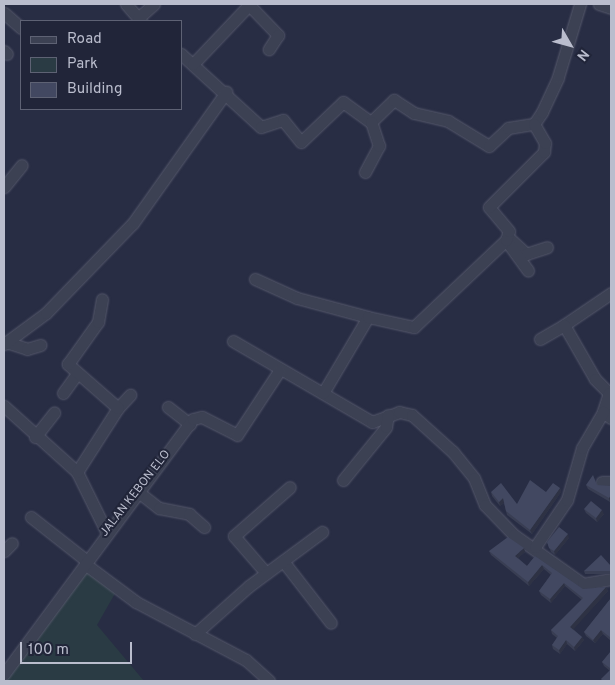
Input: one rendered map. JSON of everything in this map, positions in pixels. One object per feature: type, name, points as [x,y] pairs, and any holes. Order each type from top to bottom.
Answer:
[{"type":"street","points":[[126,4],[139,20],[154,4]]},
{"type":"street","points":[[534,124],[554,90],[580,4]]},
{"type":"street","points":[[600,4],[611,8]]},
{"type":"street","points":[[192,64],[249,5],[278,35],[269,49]]},
{"type":"street","points":[[4,13],[4,23]]},
{"type":"street","points":[[4,13],[20,27]]},
{"type":"street","points":[[182,55],[226,92],[261,127],[283,120],[301,142],[343,102],[371,122],[379,146],[365,172]]},
{"type":"street","points":[[5,343],[46,313],[133,223],[226,92]]},
{"type":"street","points":[[371,122],[394,100],[414,113],[448,121],[487,146],[508,128],[534,124]]},
{"type":"street","points":[[528,271],[507,238],[508,229],[490,207],[544,152],[545,143],[534,124]]},
{"type":"street","points":[[4,187],[22,165]]},
{"type":"street","points":[[507,238],[526,254],[547,247]]},
{"type":"street","points":[[255,279],[297,298],[368,317],[414,326],[507,238]]},
{"type":"street","points":[[540,338],[564,325],[611,293]]},
{"type":"street","points":[[102,298],[98,322],[68,363],[77,374],[118,408]]},
{"type":"street","points":[[323,393],[368,317]]},
{"type":"street","points":[[535,547],[567,500],[582,448],[607,415],[609,393],[595,379],[564,325]]},
{"type":"street","points":[[234,341],[279,371],[323,393],[372,422],[404,411],[432,430],[474,478],[493,515],[583,584],[608,585]]},
{"type":"street","points":[[5,343],[20,349],[40,345]]},
{"type":"street","points":[[168,408],[190,424],[199,416],[228,433],[240,434],[279,371]]},
{"type":"street","points":[[63,392],[77,374]]},
{"type":"street","points":[[77,472],[118,408],[130,395]]},
{"type":"street","points":[[4,406],[35,437],[77,472],[106,531]]},
{"type":"street","points":[[35,437],[54,413]]},
{"type":"street","points":[[343,480],[386,427],[388,415]]},
{"type":"street","name":"JALAN KEBON ELO","points":[[5,670],[86,562],[106,531],[190,424]]},
{"type":"street","points":[[266,573],[234,536],[290,487]]},
{"type":"street","points":[[137,492],[159,508],[189,514],[204,527]]},
{"type":"street","points":[[31,518],[136,602],[246,660],[269,681]]},
{"type":"street","points":[[195,634],[266,573],[322,532]]},
{"type":"street","points":[[282,561],[331,624]]},
{"type":"green space","points":[[88,561],[121,583],[97,625],[144,681],[4,681],[4,672]]},
{"type":"building","points":[[593,475],[597,485],[611,486],[609,498],[586,485]]},
{"type":"building","points":[[530,480],[546,492],[553,483],[560,488],[530,530],[506,511],[503,498],[499,502],[491,492],[501,483],[517,504]]},
{"type":"building","points":[[591,501],[602,510],[596,518],[584,509]]},
{"type":"building","points":[[559,527],[568,534],[554,551],[549,548],[547,542]]},
{"type":"building","points":[[508,537],[524,548],[515,556],[527,566],[535,556],[583,589],[606,587],[570,627],[582,637],[574,647],[566,640],[559,650],[552,645],[558,636],[551,630],[583,598],[564,583],[550,599],[539,591],[552,573],[542,565],[528,582],[489,551]]},
{"type":"building","points":[[601,555],[611,566],[611,571],[584,571]]},
{"type":"building","points":[[611,598],[611,638],[601,630],[593,640],[584,632]]},
{"type":"building","points":[[611,651],[611,669],[602,662]]},
{"type":"building","points":[[611,669],[611,681],[601,679]]}]
